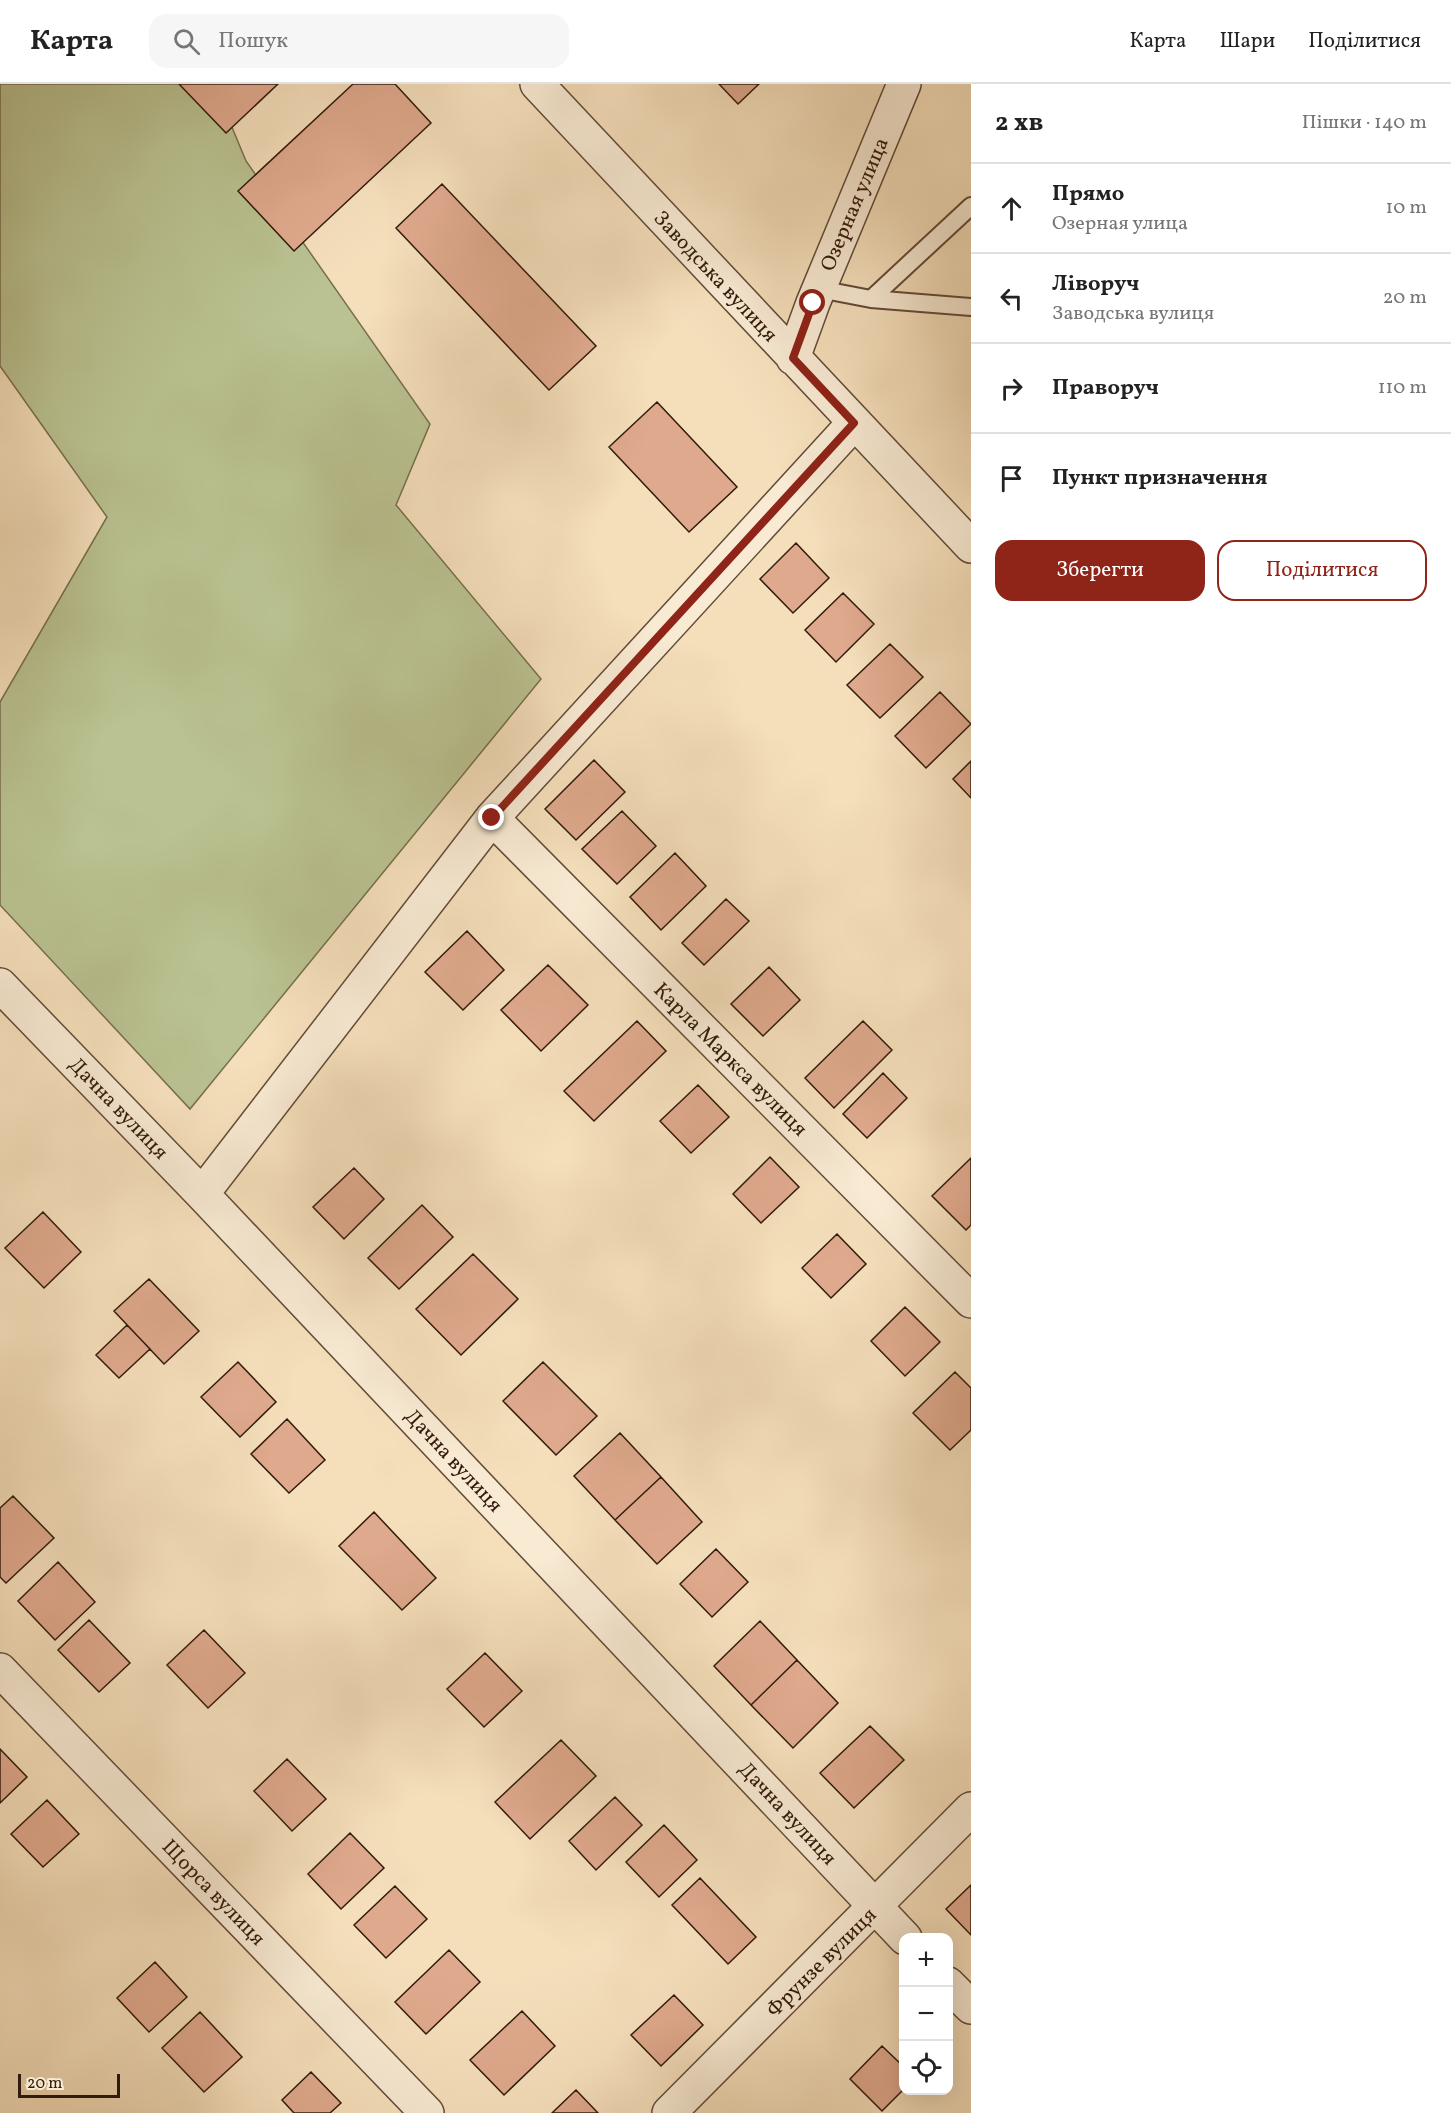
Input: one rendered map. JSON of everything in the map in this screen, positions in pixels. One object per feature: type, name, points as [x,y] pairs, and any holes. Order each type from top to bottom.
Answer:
[{"type":"street","name":"Заводська вулиця","points":[[537,84],[971,546]]},
{"type":"street","name":"Озерная улица","points":[[793,358],[819,289],[904,84]]},
{"type":"street","points":[[202,1194],[492,818],[854,423]]},
{"type":"street","name":"Карла Маркса вулиця","points":[[492,818],[971,1301]]},
{"type":"street","name":"Дачна вулиця","points":[[0,985],[202,1194],[900,1933]]},
{"type":"street","name":"Щорса вулиця","points":[[0,1670],[427,2113]]},
{"type":"street","name":"Фрунзе вулиця","points":[[669,2113],[971,1809]]},
{"type":"street","points":[[952,1987],[971,2007]]},
{"type":"lane","points":[[871,299],[971,206]]},
{"type":"lane","points":[[819,289],[871,299],[971,307]]},
{"type":"green space","points":[[0,84],[214,84],[246,161],[430,424],[396,505],[541,679],[190,1109],[0,905],[0,702],[107,517],[0,366]]},
{"type":"building","points":[[179,84],[278,84],[226,133]]},
{"type":"building","points":[[353,84],[395,84],[431,123],[294,251],[238,191]]},
{"type":"building","points":[[719,84],[759,84],[738,104]]},
{"type":"building","points":[[442,184],[596,346],[549,390],[396,228]]},
{"type":"building","points":[[657,402],[737,487],[689,532],[609,447]]},
{"type":"building","points":[[796,543],[829,578],[793,613],[760,579]]},
{"type":"building","points":[[843,593],[874,624],[836,662],[805,630]]},
{"type":"building","points":[[890,644],[923,677],[880,718],[847,685]]},
{"type":"building","points":[[940,692],[971,724],[926,768],[895,736]]},
{"type":"building","points":[[594,760],[625,792],[576,840],[545,809]]},
{"type":"building","points":[[971,761],[971,798],[953,779]]},
{"type":"building","points":[[622,811],[656,846],[617,884],[582,849]]},
{"type":"building","points":[[675,853],[706,886],[661,930],[630,897]]},
{"type":"building","points":[[726,899],[749,921],[704,965],[682,943]]},
{"type":"building","points":[[467,931],[504,970],[463,1010],[425,972]]},
{"type":"building","points":[[548,965],[588,1005],[541,1051],[501,1010]]},
{"type":"building","points":[[769,967],[800,1000],[763,1036],[731,1004]]},
{"type":"building","points":[[637,1021],[666,1051],[594,1121],[564,1091]]},
{"type":"building","points":[[863,1021],[892,1050],[834,1108],[805,1078]]},
{"type":"building","points":[[883,1073],[907,1098],[867,1138],[843,1114]]},
{"type":"building","points":[[698,1085],[729,1117],[691,1153],[660,1121]]},
{"type":"building","points":[[770,1157],[799,1187],[761,1223],[733,1194]]},
{"type":"building","points":[[971,1158],[971,1225],[966,1230],[932,1196]]},
{"type":"building","points":[[354,1168],[384,1199],[344,1239],[313,1207]]},
{"type":"building","points":[[422,1205],[453,1237],[399,1289],[368,1258]]},
{"type":"building","points":[[43,1212],[81,1252],[44,1288],[5,1248]]},
{"type":"building","points":[[837,1234],[866,1264],[831,1298],[802,1268]]},
{"type":"building","points":[[473,1254],[518,1299],[461,1355],[416,1309]]},
{"type":"building","points":[[149,1279],[199,1331],[164,1364],[114,1311]]},
{"type":"building","points":[[905,1307],[940,1342],[905,1376],[871,1341]]},
{"type":"building","points":[[127,1325],[150,1349],[119,1378],[96,1355]]},
{"type":"building","points":[[238,1362],[276,1402],[240,1437],[201,1397]]},
{"type":"building","points":[[543,1362],[597,1416],[556,1455],[503,1401]]},
{"type":"building","points":[[955,1372],[971,1388],[971,1430],[950,1450],[913,1413]]},
{"type":"building","points":[[287,1419],[325,1460],[289,1493],[251,1454]]},
{"type":"building","points":[[620,1433],[661,1477],[615,1520],[574,1476]]},
{"type":"building","points":[[661,1477],[702,1522],[657,1564],[615,1520]]},
{"type":"building","points":[[13,1496],[54,1538],[6,1583],[0,1577],[0,1508]]},
{"type":"building","points":[[374,1512],[436,1578],[402,1610],[339,1546]]},
{"type":"building","points":[[716,1549],[748,1582],[712,1617],[680,1584]]},
{"type":"building","points":[[58,1562],[95,1602],[55,1640],[18,1601]]},
{"type":"building","points":[[89,1620],[130,1663],[99,1692],[58,1650]]},
{"type":"building","points":[[760,1621],[797,1660],[751,1705],[714,1666]]},
{"type":"building","points":[[204,1630],[245,1673],[208,1708],[167,1665]]},
{"type":"building","points":[[485,1653],[522,1691],[484,1727],[447,1689]]},
{"type":"building","points":[[797,1660],[838,1703],[793,1748],[751,1705]]},
{"type":"building","points":[[870,1726],[904,1760],[854,1808],[820,1773]]},
{"type":"building","points":[[561,1740],[596,1776],[530,1839],[495,1802]]},
{"type":"building","points":[[0,1749],[27,1777],[0,1803]]},
{"type":"building","points":[[287,1759],[326,1799],[292,1831],[254,1791]]},
{"type":"building","points":[[615,1797],[642,1825],[596,1870],[569,1841]]},
{"type":"building","points":[[47,1800],[79,1834],[43,1867],[11,1834]]},
{"type":"building","points":[[664,1825],[697,1860],[659,1897],[626,1862]]},
{"type":"building","points":[[350,1833],[384,1868],[341,1909],[308,1874]]},
{"type":"building","points":[[700,1878],[756,1937],[728,1964],[672,1905]]},
{"type":"building","points":[[971,1885],[971,1935],[946,1909]]},
{"type":"building","points":[[395,1886],[427,1919],[386,1958],[354,1925]]},
{"type":"building","points":[[449,1950],[480,1982],[426,2034],[395,2002]]},
{"type":"building","points":[[155,1962],[187,1997],[149,2032],[117,1998]]},
{"type":"building","points":[[674,1995],[703,2025],[661,2066],[631,2035]]},
{"type":"building","points":[[522,2011],[555,2046],[504,2095],[470,2060]]},
{"type":"building","points":[[200,2012],[242,2057],[204,2092],[162,2048]]},
{"type":"building","points":[[882,2046],[899,2062],[899,2094],[882,2111],[850,2079]]},
{"type":"building","points":[[311,2072],[341,2103],[330,2113],[294,2113],[282,2100]]},
{"type":"building","points":[[576,2090],[598,2113],[552,2113]]},
{"type":"route","points":[[492,818],[854,423],[793,358],[813,303]]}]
